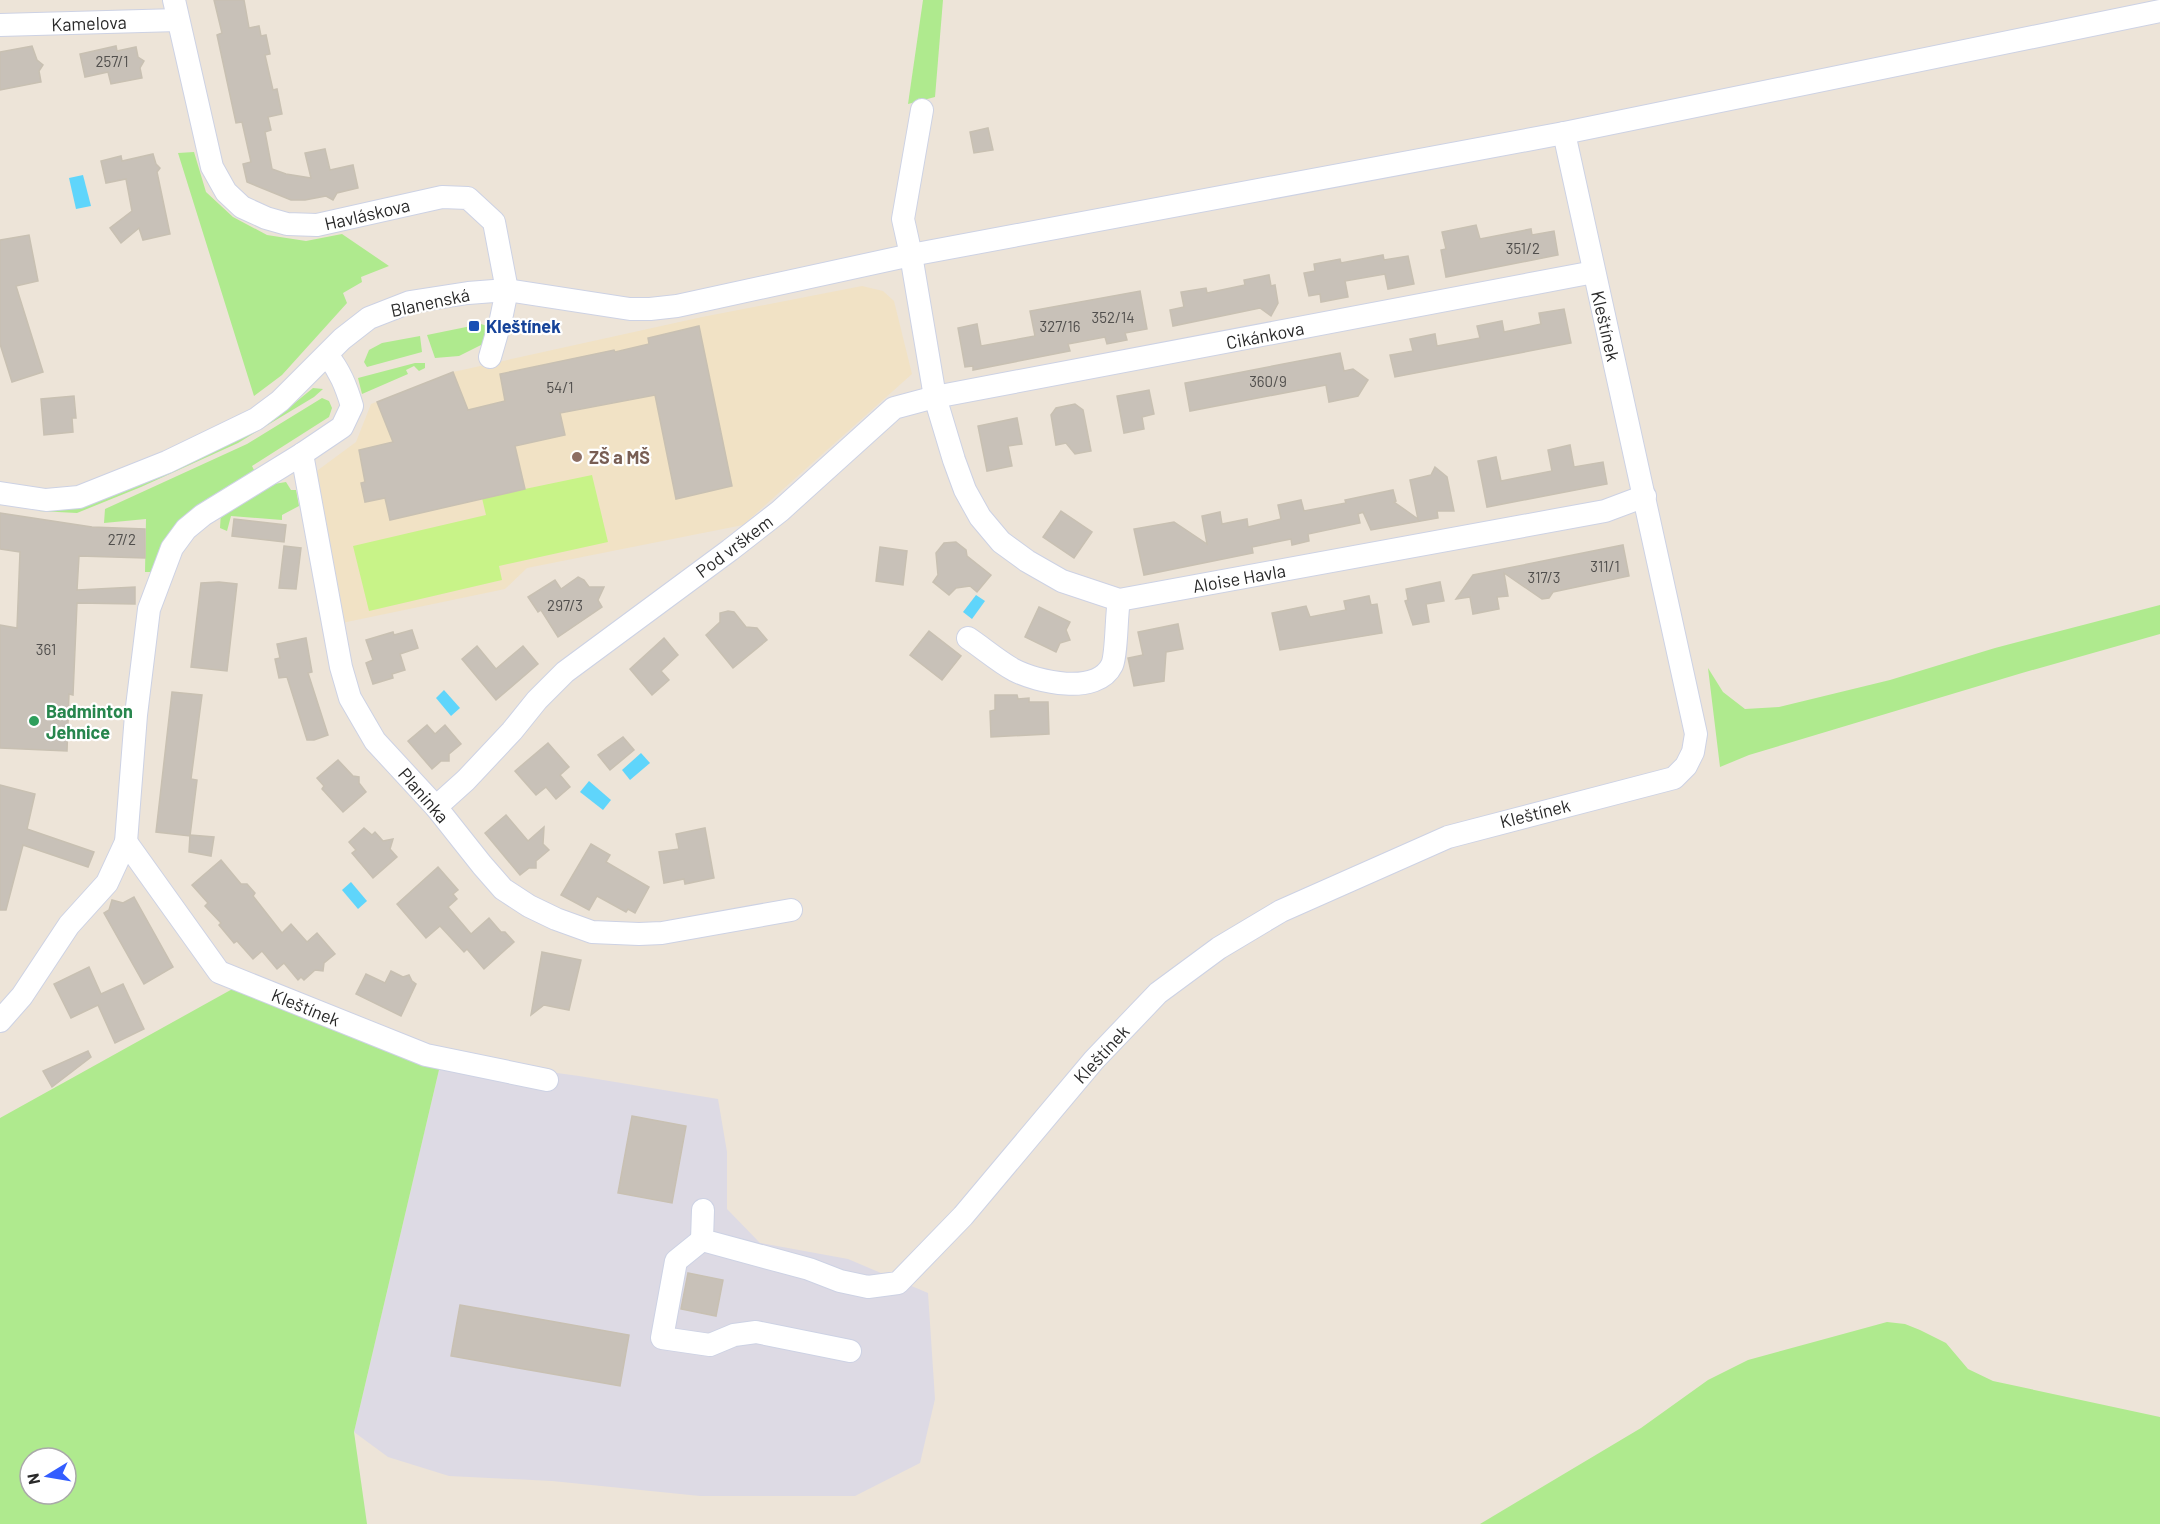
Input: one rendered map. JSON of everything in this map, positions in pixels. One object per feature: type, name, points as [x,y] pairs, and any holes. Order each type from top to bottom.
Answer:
[{"type":"street","name":"Kamelova","points":[[0,25],[176,10]]},
{"type":"street","name":"Havláskova","points":[[176,10],[212,167],[226,192],[242,207],[266,218],[288,224],[316,225],[442,197],[468,198],[494,222],[507,290]]},
{"type":"street","name":"Blanenská","points":[[0,493],[46,500],[79,496],[167,462],[256,419],[280,401],[342,339],[369,318],[388,309],[434,297],[507,290],[630,309],[677,306],[911,255],[1564,133],[2160,11]]},
{"type":"street","points":[[922,110],[903,219],[935,397]]},
{"type":"street","name":"Kleštínek","points":[[702,1240],[809,1269],[840,1281],[868,1287],[898,1283],[963,1216],[1072,1085],[1158,993],[1219,948],[1281,911],[1448,837],[1582,801],[1660,783],[1674,778],[1686,766],[1693,752],[1696,734],[1564,133]]},
{"type":"street","name":"Cikánkova","points":[[935,397],[1594,272]]},
{"type":"street","points":[[490,357],[507,290]]},
{"type":"street","points":[[0,1021],[22,996],[69,925],[107,883],[126,842],[136,715],[148,609],[172,548],[186,529],[202,515],[342,427],[352,406],[341,374],[327,355]]},
{"type":"street","name":"Aloise Havla","points":[[935,397],[965,490],[980,517],[1001,542],[1027,561],[1062,581],[1119,600],[1590,514],[1605,511],[1645,496]]},
{"type":"street","name":"Pod vrškem","points":[[436,807],[466,780],[565,672],[772,517],[894,408],[935,397]]},
{"type":"street","name":"Planinka","points":[[302,454],[341,667],[350,698],[375,741],[436,807],[503,890],[556,919],[592,932],[662,933],[738,909],[791,910]]},
{"type":"street","points":[[968,638],[1013,670],[1039,680],[1078,685],[1100,678],[1112,665],[1119,600]]},
{"type":"street","name":"Kleštínek","points":[[126,842],[219,972],[426,1055],[547,1080]]},
{"type":"street","points":[[703,1210],[702,1240],[689,1248],[676,1261],[662,1338],[710,1346],[734,1335],[756,1332],[850,1351]]},
{"type":"shaded area","name":"ZŠ a MŠ","points":[[862,286],[883,291],[894,301],[912,374],[743,525],[527,568],[505,589],[342,623],[314,473],[356,442],[371,404],[453,372],[702,317]]},
{"type":"shaded area","points":[[442,1057],[579,1076],[718,1099],[727,1152],[727,1209],[760,1243],[848,1259],[928,1293],[935,1399],[920,1463],[855,1496],[700,1496],[552,1481],[449,1476],[388,1457],[354,1432]]},
{"type":"green space","points":[[923,0],[943,0],[935,97],[908,104]]},
{"type":"green space","points":[[194,152],[206,192],[233,217],[267,235],[306,241],[342,234],[389,266],[361,277],[362,282],[343,293],[347,303],[282,375],[254,396],[178,153]]},
{"type":"green space","points":[[481,324],[490,327],[485,343],[459,356],[435,358],[427,335]]},
{"type":"green space","points":[[420,336],[422,352],[367,367],[364,362],[369,350],[382,343]]},
{"type":"green space","points":[[415,363],[425,363],[425,368],[419,371],[414,366],[406,370],[408,374],[362,394],[358,378]]},
{"type":"green space","points":[[313,388],[323,389],[314,397],[238,443],[141,487],[77,513],[38,511],[58,510],[243,437],[274,420]]},
{"type":"green space","points":[[322,398],[329,401],[332,408],[329,417],[252,466],[254,470],[151,572],[145,572],[146,519],[104,523],[105,509],[247,444]]},
{"type":"green space","points":[[592,475],[608,542],[499,566],[502,580],[369,611],[353,546],[486,515],[482,498]]},
{"type":"green space","points":[[286,482],[291,490],[296,490],[299,506],[282,515],[282,520],[231,516],[227,531],[220,528],[221,512],[274,484]]},
{"type":"green space","points":[[2160,605],[2160,634],[1749,755],[1720,767],[1708,668],[1723,692],[1745,709],[1779,707],[1890,680],[1995,648]]},
{"type":"green space","points":[[254,977],[442,1057],[354,1432],[367,1524],[0,1524],[0,1118]]},
{"type":"green space","points":[[1887,1322],[1905,1324],[1946,1343],[1968,1369],[1993,1381],[2160,1417],[2160,1524],[1480,1524],[1641,1428],[1708,1380],[1748,1360]]},
{"type":"water","points":[[83,175],[91,206],[76,209],[69,178]]},
{"type":"water","points":[[976,595],[985,601],[972,619],[963,612]]},
{"type":"water","points":[[444,690],[460,708],[451,716],[436,698]]},
{"type":"water","points":[[641,753],[650,763],[630,780],[622,770]]},
{"type":"water","points":[[589,781],[611,800],[603,810],[580,792]]},
{"type":"water","points":[[351,882],[367,901],[358,909],[342,890]]},
{"type":"building","points":[[214,0],[244,0],[249,28],[259,26],[261,36],[266,35],[270,54],[265,55],[273,90],[277,89],[282,114],[268,117],[271,130],[265,132],[272,169],[311,178],[305,153],[325,149],[330,170],[353,165],[358,188],[337,193],[333,200],[326,196],[291,200],[247,182],[243,164],[251,162],[242,122],[236,123],[217,35],[222,33]]},
{"type":"building","points":[[32,46],[37,60],[43,65],[39,71],[41,82],[0,90],[0,52]]},
{"type":"building","points":[[116,46],[117,51],[136,47],[138,57],[144,61],[140,68],[142,78],[111,84],[108,72],[85,77],[80,54]]},
{"type":"building","points":[[988,128],[993,150],[974,153],[970,132]]},
{"type":"building","points":[[153,154],[160,168],[157,172],[170,234],[143,240],[139,228],[121,243],[110,228],[132,211],[126,179],[106,183],[101,161],[121,156],[122,161]]},
{"type":"building","points":[[1476,225],[1480,239],[1531,229],[1532,235],[1554,231],[1558,255],[1446,277],[1441,250],[1446,249],[1442,232]]},
{"type":"building","points":[[29,235],[38,281],[16,286],[43,372],[12,382],[0,344],[0,240]]},
{"type":"building","points":[[1383,255],[1384,260],[1408,256],[1414,284],[1388,289],[1385,274],[1345,281],[1348,297],[1321,302],[1320,294],[1309,296],[1304,273],[1315,271],[1314,264],[1340,259],[1341,263]]},
{"type":"building","points":[[1269,275],[1271,286],[1275,285],[1278,303],[1271,316],[1260,308],[1173,326],[1170,310],[1184,307],[1181,292],[1206,288],[1207,293],[1245,285],[1244,280]]},
{"type":"building","points":[[1140,291],[1147,329],[1125,333],[1127,340],[1107,344],[1105,337],[1068,344],[1070,351],[973,370],[973,366],[965,367],[958,328],[977,324],[981,346],[1035,336],[1030,311]]},
{"type":"building","points":[[1564,309],[1571,343],[1395,377],[1390,355],[1413,351],[1410,339],[1435,334],[1437,346],[1480,338],[1477,326],[1502,321],[1504,332],[1541,324],[1539,313]]},
{"type":"building","points":[[699,326],[732,486],[676,499],[655,395],[560,413],[565,435],[515,446],[525,489],[390,520],[385,498],[365,502],[361,483],[365,482],[359,450],[393,442],[377,402],[453,372],[468,410],[505,401],[500,374],[649,344],[648,338]]},
{"type":"building","points":[[1340,353],[1344,371],[1353,369],[1368,380],[1358,396],[1329,402],[1326,385],[1190,411],[1185,383]]},
{"type":"building","points":[[1149,390],[1154,414],[1142,417],[1144,429],[1124,433],[1117,396]]},
{"type":"building","points":[[74,396],[76,418],[72,418],[73,432],[44,435],[41,399]]},
{"type":"building","points":[[1075,404],[1083,410],[1091,451],[1075,454],[1066,443],[1056,445],[1051,415],[1056,408]]},
{"type":"building","points":[[1017,418],[1022,444],[1008,446],[1012,466],[987,471],[978,426]]},
{"type":"building","points":[[1570,445],[1574,467],[1603,462],[1607,484],[1487,507],[1478,461],[1496,457],[1501,481],[1552,471],[1548,450]]},
{"type":"building","points":[[1435,467],[1447,477],[1454,511],[1437,511],[1438,518],[1371,530],[1363,512],[1358,514],[1360,523],[1308,534],[1309,541],[1292,545],[1291,539],[1252,547],[1253,553],[1144,575],[1134,529],[1174,522],[1207,544],[1202,516],[1220,512],[1222,524],[1247,519],[1248,527],[1281,519],[1278,505],[1301,500],[1304,511],[1346,503],[1345,500],[1393,490],[1396,501],[1394,502],[1418,519],[1410,480],[1431,475]]},
{"type":"building","points":[[1061,511],[1092,532],[1074,558],[1043,537]]},
{"type":"building","points":[[0,513],[92,527],[145,529],[145,558],[79,556],[77,590],[135,587],[135,604],[77,603],[73,695],[69,694],[67,751],[0,748],[0,625],[17,628],[20,552],[0,549]]},
{"type":"building","points":[[234,519],[286,525],[284,542],[232,536]]},
{"type":"building","points":[[956,542],[966,550],[967,556],[991,575],[977,592],[970,586],[956,588],[949,595],[933,582],[938,575],[936,553],[944,543]]},
{"type":"building","points":[[1623,545],[1629,576],[1553,592],[1549,598],[1542,599],[1504,573],[1508,596],[1497,597],[1499,609],[1473,614],[1470,597],[1456,599],[1473,575]]},
{"type":"building","points":[[284,546],[301,548],[296,589],[279,588]]},
{"type":"building","points":[[880,547],[907,551],[903,585],[876,581]]},
{"type":"building","points":[[578,577],[584,580],[589,587],[604,587],[598,600],[602,607],[558,637],[541,610],[538,612],[528,597],[555,580],[561,589]]},
{"type":"building","points":[[1440,582],[1444,601],[1426,604],[1429,622],[1413,625],[1405,601],[1408,600],[1406,589]]},
{"type":"building","points":[[201,583],[237,584],[227,671],[191,667]]},
{"type":"building","points":[[1369,596],[1371,605],[1377,604],[1382,633],[1280,650],[1272,613],[1306,606],[1310,617],[1346,610],[1344,601]]},
{"type":"building","points":[[1039,607],[1070,622],[1066,630],[1070,640],[1060,643],[1056,652],[1025,637]]},
{"type":"building","points":[[734,612],[746,627],[757,628],[767,640],[733,668],[706,635],[720,622],[720,613]]},
{"type":"building","points":[[1178,624],[1183,649],[1166,652],[1164,681],[1134,686],[1128,658],[1143,655],[1138,632]]},
{"type":"building","points":[[412,630],[418,648],[400,654],[405,670],[392,674],[393,678],[373,684],[366,663],[373,660],[366,640],[393,632],[394,635]]},
{"type":"building","points":[[929,631],[961,656],[942,680],[910,655]]},
{"type":"building","points":[[306,638],[312,672],[308,673],[328,735],[314,740],[307,740],[287,677],[279,678],[275,659],[280,658],[277,644]]},
{"type":"building","points":[[664,638],[678,655],[661,671],[669,680],[652,695],[630,669]]},
{"type":"building","points":[[477,646],[496,669],[523,646],[538,664],[496,700],[462,659]]},
{"type":"building","points":[[172,692],[202,695],[191,779],[197,780],[190,836],[156,832]]},
{"type":"building","points":[[995,695],[1017,695],[1018,699],[1029,698],[1029,702],[1048,702],[1049,734],[991,737],[990,711],[995,710]]},
{"type":"building","points":[[427,725],[435,734],[445,725],[461,744],[449,754],[449,761],[441,761],[432,769],[408,741]]},
{"type":"building","points":[[623,737],[634,750],[610,770],[598,755]]},
{"type":"building","points":[[548,743],[569,767],[560,775],[570,787],[556,799],[546,787],[536,795],[515,771]]},
{"type":"building","points":[[338,760],[353,776],[359,777],[359,783],[366,792],[343,812],[322,789],[324,786],[317,778]]},
{"type":"building","points":[[0,785],[35,794],[27,829],[94,852],[88,867],[23,845],[6,910],[0,910]]},
{"type":"building","points":[[506,815],[528,841],[544,827],[543,844],[549,850],[536,861],[536,868],[529,868],[520,875],[485,833]]},
{"type":"building","points":[[364,828],[372,835],[375,832],[383,841],[393,839],[390,849],[397,857],[373,878],[352,853],[356,850],[349,842]]},
{"type":"building","points":[[705,828],[714,878],[685,884],[684,879],[664,883],[659,852],[679,849],[676,834]]},
{"type":"building","points":[[190,835],[214,837],[211,856],[189,852]]},
{"type":"building","points":[[591,844],[610,855],[606,862],[649,887],[635,913],[628,909],[626,912],[597,896],[589,910],[561,895]]},
{"type":"building","points":[[221,860],[241,884],[247,884],[255,893],[253,896],[282,933],[291,924],[307,942],[317,933],[335,954],[324,963],[323,971],[315,970],[304,980],[301,977],[298,980],[284,963],[277,969],[262,951],[253,959],[237,941],[234,943],[219,925],[221,923],[205,906],[208,903],[192,885]]},
{"type":"building","points":[[438,867],[458,890],[453,894],[457,899],[448,907],[471,934],[489,918],[514,942],[484,969],[467,949],[464,952],[440,926],[426,938],[397,904]]},
{"type":"building","points":[[134,897],[173,967],[144,984],[104,913],[109,910],[112,900],[123,903]]},
{"type":"building","points":[[542,952],[581,960],[569,1010],[544,1005],[531,1015]]},
{"type":"building","points":[[89,967],[101,994],[123,984],[144,1029],[115,1043],[98,1005],[71,1018],[54,984]]},
{"type":"building","points":[[391,971],[403,977],[409,975],[416,984],[401,1016],[356,994],[366,974],[385,983]]},
{"type":"building","points":[[88,1051],[91,1057],[52,1087],[43,1071]]},
{"type":"building","points":[[632,1116],[686,1126],[672,1203],[618,1193]]},
{"type":"building","points":[[688,1273],[723,1280],[716,1316],[681,1309]]},
{"type":"building","points":[[460,1305],[629,1335],[620,1386],[451,1356]]},
{"type":"place","name":"Kleštínek","points":[[474,326]]},
{"type":"place","name":"ZŠ a MŠ","points":[[577,457]]},
{"type":"place","name":"Badminton Jehnice","points":[[34,721]]}]
